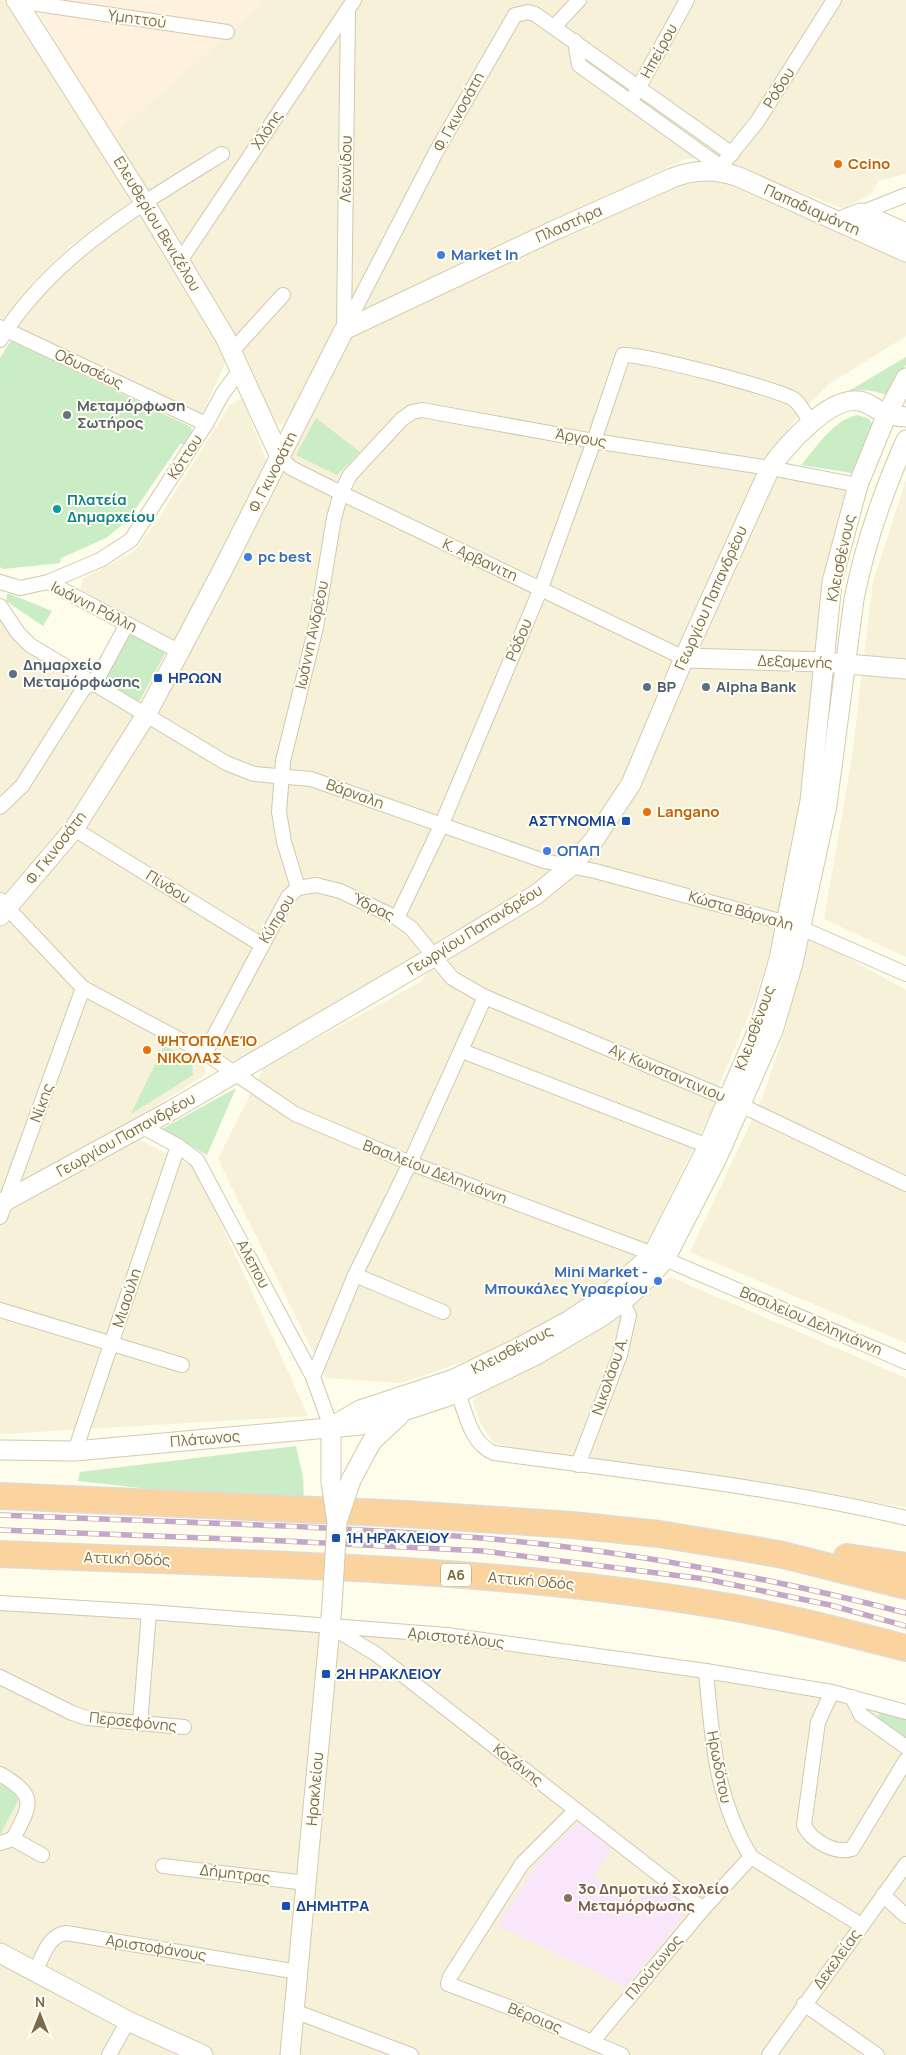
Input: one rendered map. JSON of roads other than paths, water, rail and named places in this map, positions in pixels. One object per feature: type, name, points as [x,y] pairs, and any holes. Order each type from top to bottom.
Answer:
[{"type":"highway","points":[[0,1496],[397,1513],[572,1524],[659,1534],[784,1555],[906,1586]]},
{"type":"highway","name":"Αττική Οδός","points":[[0,1554],[403,1571],[578,1585],[706,1603],[835,1630],[906,1648]]},
{"type":"highway","points":[[784,1555],[857,1558],[906,1566]]},
{"type":"street","name":"Υμηττού","points":[[16,0],[228,32]]},
{"type":"street","name":"Ελευθερίου Βενιζέλου","points":[[16,0],[144,202],[232,351],[280,457]]},
{"type":"street","points":[[579,0],[554,27],[732,154]]},
{"type":"street","name":"Ηπείρου","points":[[631,101],[687,0]]},
{"type":"street","name":"Ρόδου","points":[[719,169],[757,122],[834,0]]},
{"type":"street","name":"Χλόης","points":[[180,261],[350,4]]},
{"type":"street","name":"Λεωνίδου","points":[[344,330],[350,4]]},
{"type":"street","name":"Φ. Γκινοσάτη","points":[[2,908],[74,829],[146,715],[436,152],[510,20],[520,12],[528,12],[535,14],[554,27]]},
{"type":"street","name":"Παπαδιαμάντη","points":[[574,41],[579,65],[631,101],[719,169],[906,252]]},
{"type":"street","points":[[2,332],[65,262],[144,202],[222,154]]},
{"type":"street","name":"Πλαστήρα","points":[[344,330],[545,235],[672,178],[692,171],[719,169]]},
{"type":"street","points":[[840,222],[906,195]]},
{"type":"street","name":"Παπαδιαμάντη","points":[[861,213],[906,233]]},
{"type":"street","points":[[232,351],[282,295]]},
{"type":"street","name":"Οδυσσέως","points":[[2,332],[206,424]]},
{"type":"street","name":"Ρόδου","points":[[397,918],[440,826],[541,588],[623,355],[646,358],[760,386],[794,399],[811,422]]},
{"type":"street","name":"Κόττου","points":[[48,582],[100,560],[131,540],[206,424],[223,393],[240,370]]},
{"type":"street","name":"Κλεισθένους","points":[[819,803],[824,662],[832,582],[858,485],[886,414],[906,378]]},
{"type":"street","name":"Γεωργίου Παπανδρέου","points":[[2,1207],[143,1127],[433,957],[537,894],[571,866],[599,833],[631,784],[684,658],[770,468],[785,448],[811,422],[844,402],[864,402],[886,414],[906,417]]},
{"type":"street","name":"Άργους","points":[[341,493],[350,475],[401,420],[412,412],[422,410],[594,441],[770,468],[858,485]]},
{"type":"street","name":"Κλεισθένους","points":[[659,1256],[717,1158],[779,959],[794,925],[846,664],[861,566],[888,481],[906,440]]},
{"type":"street","name":"Κ. Αρβανιτη","points":[[280,457],[292,468],[341,493],[684,658]]},
{"type":"street","name":"Ιωάννη Ανδρέου","points":[[282,776],[283,761],[316,627],[334,518],[341,493]]},
{"type":"street","name":"Ιωάννη Ράλλη","points":[[2,586],[20,588],[48,582],[180,652]]},
{"type":"street","points":[[0,606],[18,633],[30,645],[146,715]]},
{"type":"street","points":[[0,807],[22,786],[82,691],[100,674],[127,624]]},
{"type":"street","name":"Δεξαμενής","points":[[684,658],[824,662],[906,669]]},
{"type":"street","name":"Βάρναλη","points":[[146,715],[226,763],[254,774],[311,779],[440,826],[544,861],[571,866]]},
{"type":"street","name":"Κύπρου","points":[[205,1053],[288,897],[298,888],[284,842],[279,812],[282,776]]},
{"type":"street","name":"Πίνδου","points":[[74,829],[262,945]]},
{"type":"street","name":"Κώστα Βάρναλη","points":[[571,866],[794,925],[900,972]]},
{"type":"street","name":"Ύδρας","points":[[298,888],[316,885],[340,891],[397,918],[411,928],[433,957]]},
{"type":"street","name":"Βασιλείου Δεληγιάννη","points":[[2,908],[83,988],[205,1053],[295,1114],[410,1163],[659,1256],[906,1361]]},
{"type":"street","name":"Αγ. Κωνσταντινιου","points":[[433,957],[452,978],[485,997],[735,1102],[906,1184]]},
{"type":"street","points":[[900,972],[906,960]]},
{"type":"street","name":"Νίκης","points":[[2,1207],[83,988]]},
{"type":"street","points":[[313,1377],[356,1275],[462,1051],[485,997]]},
{"type":"street","points":[[462,1051],[708,1146]]},
{"type":"street","name":"Κλεισθένους","points":[[331,1427],[360,1410],[454,1379],[619,1295],[653,1273],[708,1146],[735,1102]]},
{"type":"street","name":"Αλεπου","points":[[143,1127],[178,1146],[197,1160],[313,1377],[331,1427]]},
{"type":"street","name":"Μιαούλη","points":[[75,1451],[178,1146]]},
{"type":"street","points":[[356,1275],[443,1312]]},
{"type":"street","name":"Κλεισθένους","points":[[407,1410],[458,1393],[536,1354],[601,1317],[619,1295]]},
{"type":"street","name":"Νικολάου Α.","points":[[578,1465],[620,1355],[629,1315],[619,1295]]},
{"type":"street","points":[[0,1310],[182,1365]]},
{"type":"street","points":[[458,1393],[476,1439],[484,1449],[494,1453],[783,1492],[844,1503],[906,1518]]},
{"type":"street","name":"Πλάτωνος","points":[[0,1450],[75,1451],[361,1425],[407,1410]]},
{"type":"street","name":"Ηρακλείου","points":[[337,1522],[351,1480],[372,1441],[391,1422],[407,1410]]},
{"type":"street","name":"Ηρακλείου","points":[[290,2055],[332,1605],[337,1522],[331,1482],[331,1427]]},
{"type":"street","name":"Αριστοτέλους","points":[[0,1603],[149,1612],[447,1636],[706,1671],[832,1692],[906,1712]]},
{"type":"street","points":[[140,1724],[149,1612]]},
{"type":"street","name":"Κοζάνης","points":[[330,1626],[376,1654],[703,1909]]},
{"type":"street","name":"Ηρωδότου","points":[[706,1671],[713,1742],[726,1807],[751,1857]]},
{"type":"street","name":"Περσεφόνης","points":[[0,1677],[72,1714],[87,1718],[184,1727]]},
{"type":"street","points":[[832,1692],[818,1722],[804,1825],[807,1832],[835,1850],[844,1852],[852,1849],[906,1760]]},
{"type":"street","points":[[852,1697],[861,1715],[906,1747]]},
{"type":"street","points":[[0,1774],[22,1789],[28,1804],[27,1813],[6,1841],[42,1855]]},
{"type":"street","name":"Βέροιας","points":[[576,1810],[522,1864],[450,1977],[448,1984],[522,2012],[622,2055]]},
{"type":"street","points":[[751,1857],[862,1925]]},
{"type":"street","name":"Πλούτωνος","points":[[592,2042],[703,1909],[751,1857]]},
{"type":"street","name":"Δεκελείας","points":[[769,2055],[906,1864]]},
{"type":"street","name":"Δήμητρας","points":[[163,1866],[306,1883]]},
{"type":"street","points":[[884,1895],[906,1916]]},
{"type":"street","name":"Αριστοφάνους","points":[[35,1972],[51,1940],[57,1935],[66,1934],[298,1972]]},
{"type":"street","points":[[0,1952],[128,2021],[204,2055]]},
{"type":"street","points":[[804,2004],[877,2055]]},
{"type":"street","points":[[294,2011],[411,2055]]},
{"type":"street","points":[[109,2055],[128,2021]]},
{"type":"railway","points":[[0,1515],[361,1530],[535,1543],[695,1566],[801,1588],[906,1613]]},
{"type":"railway","points":[[0,1530],[483,1551],[705,1579],[830,1605],[906,1626]]},
{"type":"place","name":"Ccino","points":[[838,164]]},
{"type":"place","name":"Market In","points":[[441,255]]},
{"type":"place","name":"Μεταμόρφωση Σωτήρος","points":[[67,415]]},
{"type":"place","name":"Πλατεία Δημαρχείου","points":[[57,509]]},
{"type":"place","name":"pc best","points":[[248,557]]},
{"type":"place","name":"Δημαρχείο Μεταμόρφωσης","points":[[13,674]]},
{"type":"place","name":"ΗΡΩΩΝ","points":[[158,678]]},
{"type":"place","name":"BP","points":[[647,687]]},
{"type":"place","name":"Alpha Bank","points":[[706,687]]},
{"type":"place","name":"Langano","points":[[647,812]]},
{"type":"place","name":"ΑΣΤΥΝΟΜΙΑ","points":[[626,821]]},
{"type":"place","name":"ΟΠΑΠ","points":[[547,851]]},
{"type":"place","name":"ΨΗΤΟΠΩΛΕΊΟ ΝΙΚΟΛΑΣ","points":[[147,1050]]},
{"type":"place","name":"Mini Market - Μπουκάλες Υγραερίου","points":[[658,1281]]},
{"type":"place","name":"1Η ΗΡΑΚΛΕΙΟΥ","points":[[336,1538]]},
{"type":"place","name":"2Η ΗΡΑΚΛΕΙΟΥ","points":[[326,1674]]},
{"type":"place","name":"3ο Δημοτικό Σχολείο Μεταμόρφωσης","points":[[568,1898]]},
{"type":"place","name":"ΔΗΜΗΤΡΑ","points":[[286,1906]]}]
